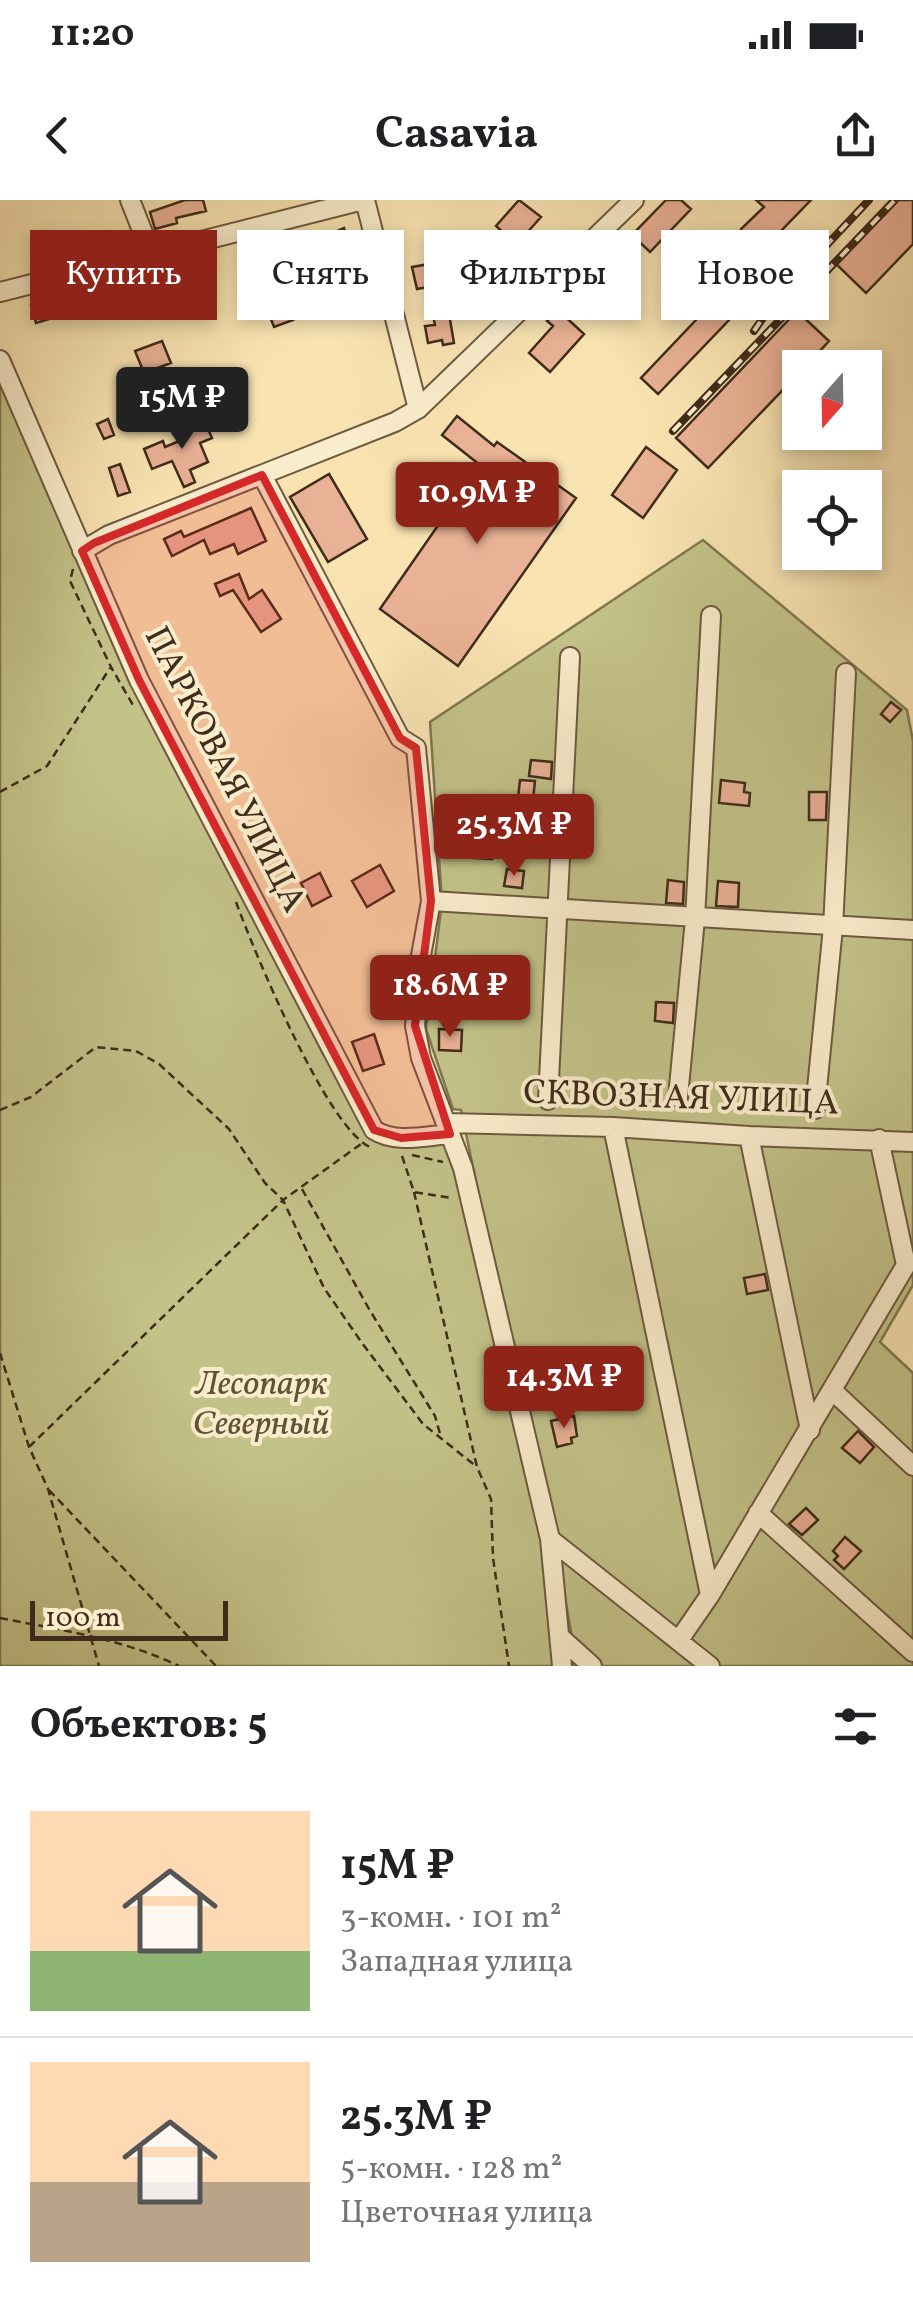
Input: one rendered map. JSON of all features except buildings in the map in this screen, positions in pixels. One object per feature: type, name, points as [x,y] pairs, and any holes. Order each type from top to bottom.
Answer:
[{"type":"street","points":[[130,200],[142,230]]},
{"type":"street","points":[[217,237],[364,200],[418,409]]},
{"type":"street","points":[[82,550],[109,535],[396,422],[418,409],[634,200]]},
{"type":"street","points":[[0,292],[30,284]]},
{"type":"street","name":"ПАРКОВАЯ УЛИЦА","points":[[0,360],[139,680],[374,1130],[386,1137],[401,1138],[448,1129]]},
{"type":"street","points":[[262,476],[400,738],[416,748],[431,901],[420,962],[415,1026],[420,1058],[464,1168],[550,1539],[562,1666]]},
{"type":"street","points":[[678,1097],[694,919],[712,616]]},
{"type":"street","points":[[548,1100],[570,657]]},
{"type":"street","points":[[815,1109],[833,927],[846,673]]},
{"type":"street","points":[[431,901],[913,930]]},
{"type":"street","points":[[613,1127],[710,1596]]},
{"type":"street","name":"СКВОЗНАЯ УЛИЦА","points":[[448,1129],[613,1127],[913,1142]]},
{"type":"street","points":[[748,1136],[810,1430]]},
{"type":"street","points":[[678,1640],[710,1596],[906,1265],[880,1140]]},
{"type":"street","points":[[834,1391],[913,1466]]},
{"type":"street","points":[[758,1513],[913,1652]]},
{"type":"street","points":[[550,1539],[710,1666]]},
{"type":"street","points":[[561,1638],[592,1666]]},
{"type":"path","points":[[0,792],[48,766],[111,667]]},
{"type":"path","points":[[0,1110],[31,1097],[96,1047],[136,1052],[158,1064],[229,1129],[265,1183],[283,1200],[324,1288],[404,1400],[424,1424],[477,1467]]},
{"type":"path","points":[[28,1447],[283,1200],[362,1143]]},
{"type":"path","points":[[401,1152],[414,1192],[477,1467],[491,1499],[493,1558],[508,1666]]},
{"type":"path","points":[[302,1187],[369,1310],[435,1416],[440,1436]]},
{"type":"path","points":[[414,1192],[468,1198]]},
{"type":"path","points":[[0,1353],[28,1447],[48,1489],[99,1666]]},
{"type":"path","points":[[48,1489],[216,1666]]},
{"type":"path","points":[[0,1618],[89,1635],[155,1654],[178,1666]]},
{"type":"highlighted area","points":[[262,475],[400,738],[416,748],[431,901],[415,1026],[450,1134],[401,1138],[374,1130],[139,680],[82,551],[94,543]]},
{"type":"green space","name":"Лесопарк Северный","points":[[0,370],[194,788],[322,1052],[347,1094],[394,1147],[439,1137],[454,1144],[487,1234],[461,1110],[453,1109],[426,1029],[442,902],[430,722],[703,540],[907,710],[913,741],[913,1285],[880,1342],[913,1373],[913,1666],[573,1666],[562,1581],[561,1666],[0,1666]]},
{"type":"railway","points":[[754,331],[776,299],[869,200]]},
{"type":"railway","points":[[673,431],[895,200]]}]
